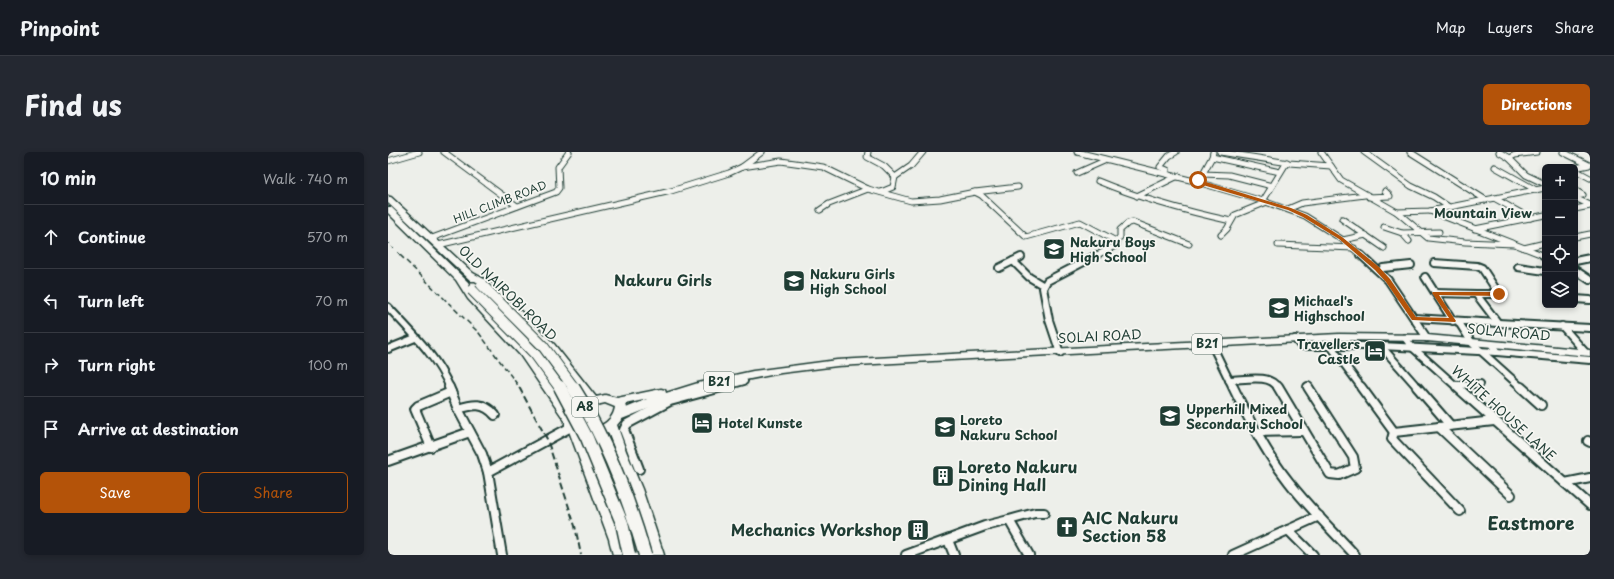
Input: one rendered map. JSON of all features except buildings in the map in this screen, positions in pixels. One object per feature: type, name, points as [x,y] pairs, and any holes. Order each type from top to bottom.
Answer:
[{"type":"highway","name":"OLD NAIROBI ROAD","points":[[388,199],[432,238],[470,275],[477,288]]},
{"type":"highway","name":"OLD NAIROBI ROAD","points":[[388,208],[460,280],[477,288],[531,332],[550,354],[570,382],[606,446],[624,491],[645,555]]},
{"type":"highway","points":[[470,275],[490,286],[551,346],[587,394],[594,401]]},
{"type":"highway","points":[[460,280],[471,298],[524,353],[572,426],[616,539],[620,555]]},
{"type":"highway","name":"A8","points":[[477,288],[536,354],[564,394],[587,438],[619,516],[629,555]]},
{"type":"highway","name":"SOLAI ROAD","points":[[572,426],[585,433],[591,432],[647,404],[729,379],[776,370],[823,364],[1060,353],[1211,343],[1339,337],[1427,338],[1472,343],[1495,349],[1588,355]]},
{"type":"highway","name":"B21","points":[[616,402],[659,393],[732,372],[782,366],[823,364]]},
{"type":"highway","points":[[572,426],[579,408],[594,401],[605,399],[616,402],[621,410],[615,420],[620,451],[636,489],[657,555]]},
{"type":"street","points":[[388,161],[419,152]]},
{"type":"street","points":[[444,152],[517,206]]},
{"type":"street","name":"HILL CLIMB ROAD","points":[[432,238],[553,193],[559,188],[558,167],[569,152]]},
{"type":"street","points":[[742,167],[762,152]]},
{"type":"street","points":[[868,152],[867,157],[884,166],[895,177],[893,187],[881,192]]},
{"type":"street","points":[[895,177],[912,166],[923,152]]},
{"type":"street","points":[[1077,152],[1178,176],[1199,178],[1217,173],[1256,184],[1272,186]]},
{"type":"street","points":[[1176,152],[1169,156],[1160,167],[1199,178],[1305,216],[1354,248],[1388,280],[1427,338]]},
{"type":"street","points":[[1220,152],[1312,166],[1331,166]]},
{"type":"street","points":[[1321,152],[1341,180],[1397,212],[1420,233],[1432,239],[1514,244]]},
{"type":"street","points":[[1364,152],[1411,186],[1434,197],[1449,207]]},
{"type":"street","points":[[1410,152],[1486,200]]},
{"type":"street","points":[[1499,152],[1523,172],[1542,182]]},
{"type":"street","points":[[1508,158],[1515,155],[1538,152]]},
{"type":"street","points":[[1563,152],[1589,165]]},
{"type":"street","points":[[1199,178],[1212,155],[1280,172]]},
{"type":"street","points":[[1077,173],[1104,159]]},
{"type":"street","points":[[438,245],[547,218],[671,191],[729,173],[742,167],[781,161],[821,166],[868,189],[894,197],[916,201],[940,199],[975,192],[1018,187]]},
{"type":"street","points":[[1221,236],[1235,215],[1265,201],[1272,186],[1287,162]]},
{"type":"street","points":[[1578,168],[1589,165]]},
{"type":"street","points":[[1495,167],[1536,190]]},
{"type":"street","points":[[1578,171],[1590,178]]},
{"type":"street","points":[[1137,196],[1178,176]]},
{"type":"street","points":[[1098,181],[1137,196],[1182,210],[1231,221]]},
{"type":"street","points":[[820,210],[829,204],[868,189]]},
{"type":"street","points":[[1397,212],[1449,207],[1542,189]]},
{"type":"street","points":[[1288,209],[1302,203],[1367,196],[1390,196],[1385,191]]},
{"type":"street","points":[[975,192],[981,195],[1026,237],[1080,222],[1116,241]]},
{"type":"street","points":[[1578,192],[1583,194],[1578,196]]},
{"type":"street","points":[[1494,198],[1530,218]]},
{"type":"street","points":[[1578,199],[1590,205]]},
{"type":"street","points":[[1578,208],[1590,205]]},
{"type":"street","points":[[1430,210],[1542,255]]},
{"type":"street","points":[[1475,229],[1542,216]]},
{"type":"street","points":[[1342,219],[1384,248]]},
{"type":"street","points":[[1060,353],[1049,320],[1044,286],[1047,281],[1117,245],[1116,241],[1120,237],[1120,230],[1128,223],[1133,222],[1189,244]]},
{"type":"street","points":[[1384,227],[1402,233],[1439,232]]},
{"type":"street","points":[[1402,233],[1409,241]]},
{"type":"street","points":[[1578,236],[1590,234]]},
{"type":"street","points":[[1343,240],[1366,235]]},
{"type":"street","points":[[1524,248],[1542,244]]},
{"type":"street","points":[[1278,245],[1354,248]]},
{"type":"street","points":[[999,268],[1021,257]]},
{"type":"street","points":[[1578,260],[1590,258]]},
{"type":"street","points":[[1013,262],[1029,277],[1044,286]]},
{"type":"street","points":[[1434,263],[1477,266],[1482,268],[1499,294],[1435,293]]},
{"type":"street","points":[[1383,268],[1411,265]]},
{"type":"street","points":[[1518,268],[1542,271]]},
{"type":"street","points":[[1578,272],[1590,280]]},
{"type":"street","points":[[1425,276],[1435,293],[1472,343],[1541,405]]},
{"type":"street","points":[[1476,294],[1498,323]]},
{"type":"street","points":[[1578,299],[1590,300]]},
{"type":"street","points":[[388,307],[430,354],[441,369],[458,409],[482,454],[488,472],[502,555]]},
{"type":"street","points":[[1414,318],[1590,328]]},
{"type":"street","points":[[1562,326],[1588,355]]},
{"type":"street","points":[[388,349],[415,338]]},
{"type":"street","name":"WHITE HOUSE LANE","points":[[1405,338],[1412,347],[1590,505]]},
{"type":"street","points":[[1295,339],[1301,346],[1330,344],[1412,347],[1481,352],[1495,349]]},
{"type":"street","points":[[1211,343],[1256,432],[1281,471],[1319,516],[1355,555]]},
{"type":"street","points":[[1330,344],[1394,432]]},
{"type":"street","points":[[1381,346],[1450,426]]},
{"type":"street","points":[[1229,380],[1267,379],[1272,381],[1276,384],[1330,474],[1333,476],[1338,475],[1355,468],[1353,457],[1308,387]]},
{"type":"street","points":[[639,469],[624,430],[627,424],[670,401],[744,381]]},
{"type":"street","points":[[1455,385],[1480,384]]},
{"type":"street","points":[[431,447],[415,409],[418,406],[451,392]]},
{"type":"street","points":[[458,409],[479,404],[490,408],[495,415]]},
{"type":"street","points":[[1394,432],[1494,420]]},
{"type":"street","points":[[488,472],[572,426]]},
{"type":"street","points":[[1439,427],[1511,495]]},
{"type":"street","points":[[1256,432],[1304,431]]},
{"type":"street","points":[[388,461],[470,432]]},
{"type":"street","points":[[1394,432],[1392,439],[1460,511]]},
{"type":"street","points":[[1565,483],[1590,478]]},
{"type":"street","points":[[906,555],[986,526],[1035,513],[1044,513]]},
{"type":"street","points":[[1233,555],[1319,516]]},
{"type":"street","points":[[1009,520],[1029,555]]},
{"type":"street","points":[[1288,530],[1296,536],[1313,555]]},
{"type":"street","points":[[948,540],[954,555]]},
{"type":"waterway","points":[[388,194],[392,198]]},
{"type":"waterway","points":[[395,201],[417,221]]},
{"type":"waterway","points":[[1435,207],[1443,206]]},
{"type":"waterway","points":[[1439,210],[1461,220]]},
{"type":"waterway","points":[[1472,225],[1476,226]]},
{"type":"railway","points":[[388,243],[400,255]]},
{"type":"railway","points":[[400,255],[479,333],[520,388]]},
{"type":"railway","points":[[519,387],[547,439],[575,526],[581,555]]},
{"type":"place","name":"Nakuru Boys High School","points":[[1054,249]]},
{"type":"place","name":"Nakuru Girls High School","points":[[794,281]]},
{"type":"place","name":"Michael's Highschool","points":[[1279,308]]},
{"type":"place","name":"Travellers Castle","points":[[1375,351]]},
{"type":"place","name":"Upperhill Mixed Secondary School","points":[[1170,416]]},
{"type":"place","name":"Hotel Kunste","points":[[702,423]]},
{"type":"place","name":"Loreto Nakuru School","points":[[945,427]]},
{"type":"place","name":"Loreto Nakuru Dining Hall","points":[[943,476]]},
{"type":"place","name":"AIC Nakuru Section 58","points":[[1067,527]]},
{"type":"place","name":"Mechanics Workshop","points":[[918,530]]},
{"type":"district","name":"Mountain View","points":[[1483,213]]},
{"type":"district","name":"Nakuru Girls","points":[[663,281]]},
{"type":"district","name":"Eastmore","points":[[1531,524]]},
{"type":"route","points":[[1198,180],[1197,182],[1290,209],[1305,216],[1341,238],[1362,255],[1388,280],[1414,318],[1453,321],[1435,293],[1499,294]]}]
